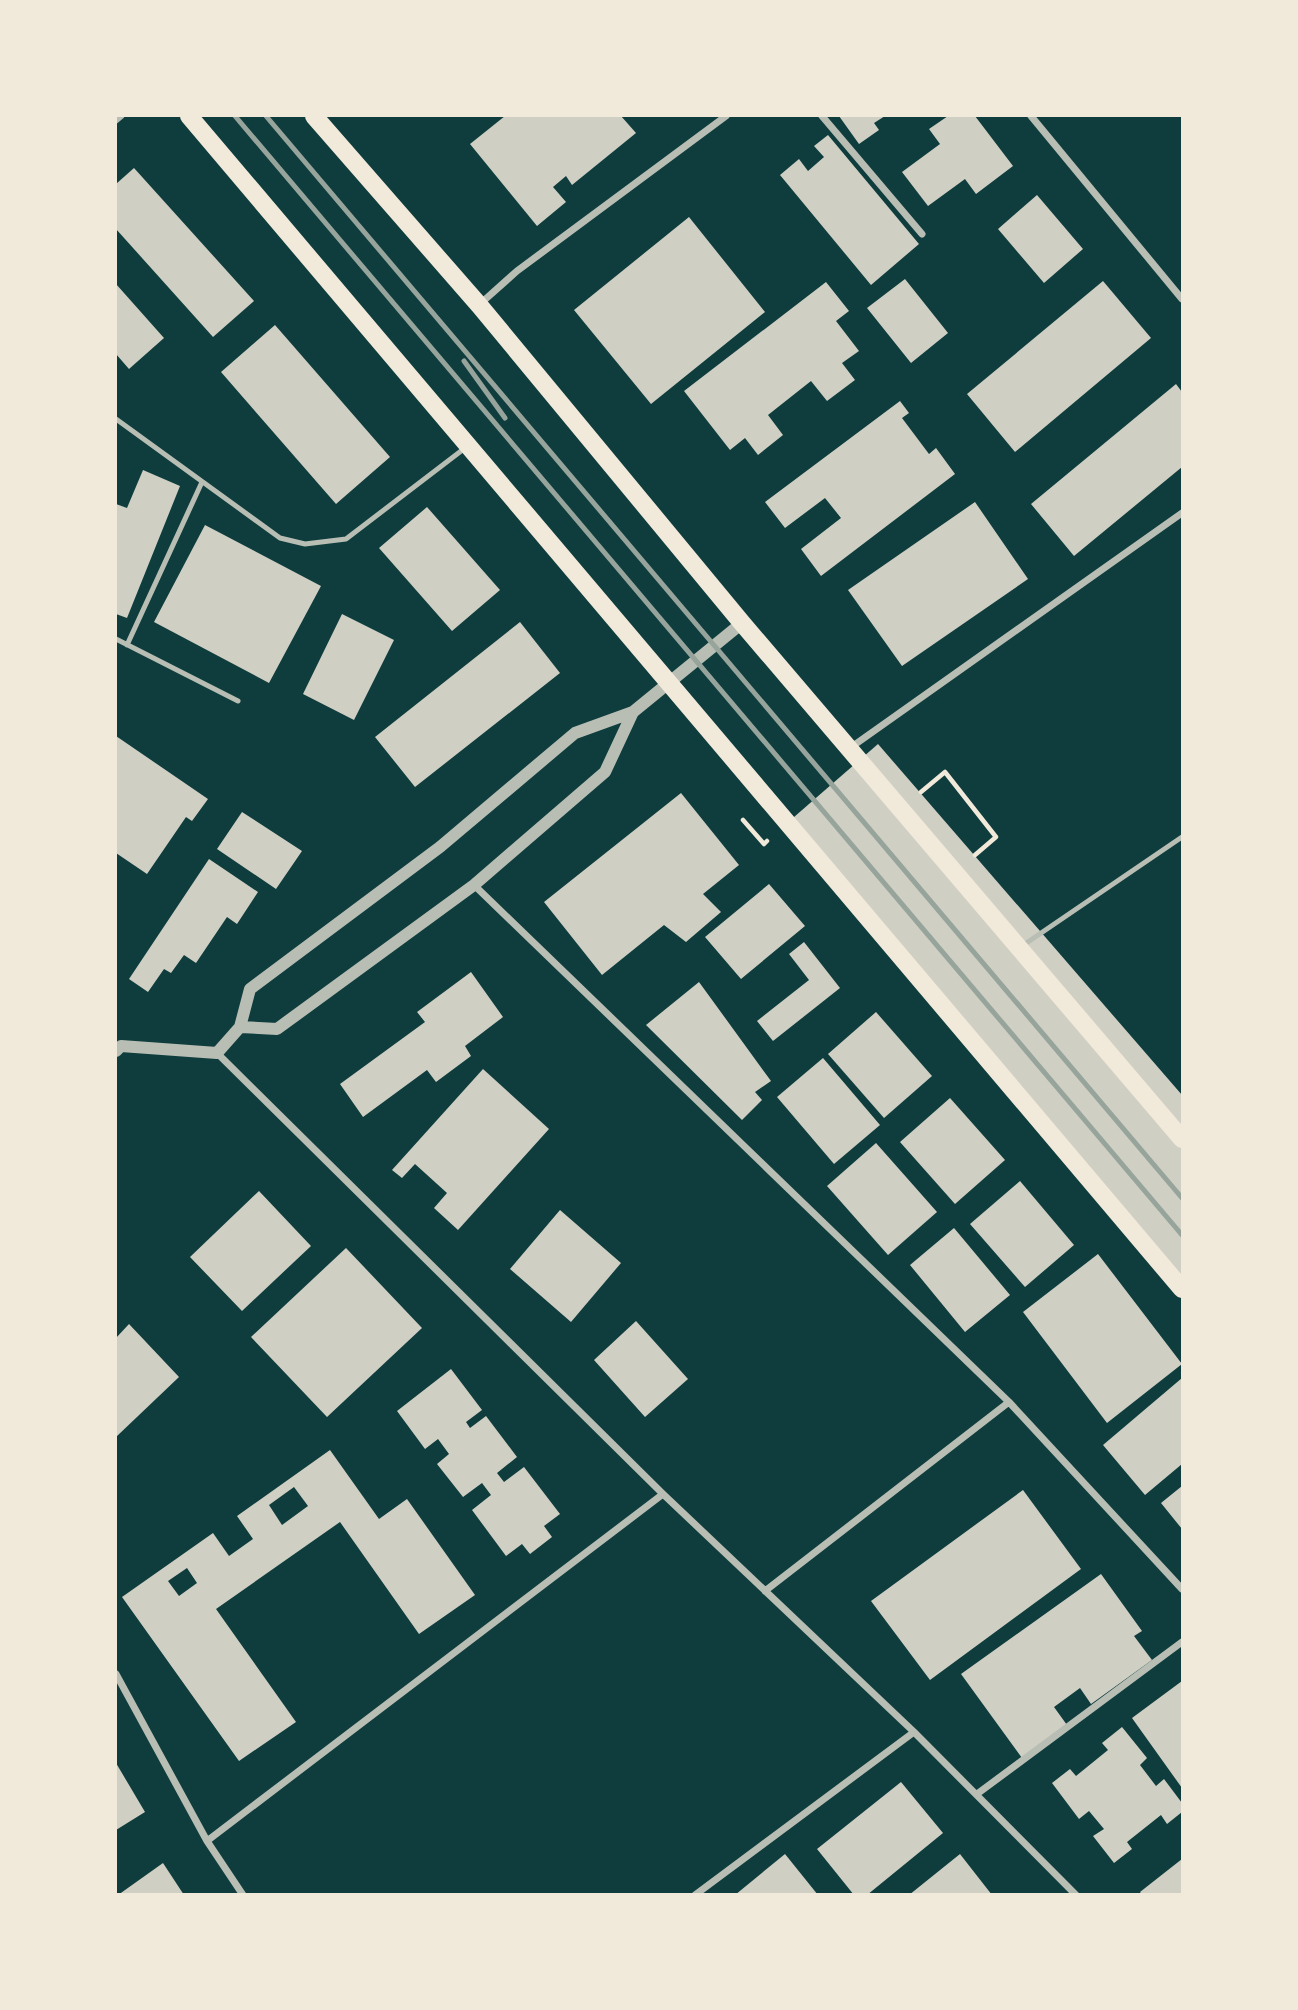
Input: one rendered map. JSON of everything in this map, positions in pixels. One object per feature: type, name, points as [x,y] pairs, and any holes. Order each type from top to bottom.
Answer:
[{"type":"main road","points":[[189,116],[470,444],[1182,1289]]},
{"type":"main road","points":[[314,116],[480,305],[742,623],[1182,1139]]},
{"type":"street","points":[[480,305],[517,271],[726,116]]},
{"type":"street","points":[[822,116],[922,234]]},
{"type":"street","points":[[1031,116],[1182,299]]},
{"type":"street","points":[[850,748],[1182,513]]},
{"type":"street","points":[[217,1053],[240,1027],[250,989],[440,847],[575,733],[633,712],[742,623]]},
{"type":"street","points":[[240,1027],[277,1029],[474,885],[605,772],[633,712]]},
{"type":"street","points":[[474,885],[1009,1402],[1182,1588]]},
{"type":"street","points":[[117,1046],[217,1053],[663,1494],[914,1732],[1076,1895]]},
{"type":"street","points":[[765,1591],[1009,1402]]},
{"type":"street","points":[[207,1841],[663,1494]]},
{"type":"street","points":[[977,1794],[1182,1642]]},
{"type":"street","points":[[116,1674],[207,1841],[243,1895]]},
{"type":"street","points":[[695,1895],[914,1732]]},
{"type":"lane","points":[[116,121],[122,116]]},
{"type":"lane","points":[[116,419],[280,538],[305,544],[346,539],[470,444]]},
{"type":"lane","points":[[127,645],[202,482]]},
{"type":"lane","points":[[116,639],[238,701]]},
{"type":"lane","points":[[1019,948],[1182,836]]},
{"type":"path","points":[[901,809],[945,772],[996,837],[974,855]]},
{"type":"building","points":[[505,116],[621,116],[636,133],[572,185],[566,176],[553,187],[566,202],[537,226],[470,144]]},
{"type":"building","points":[[839,116],[885,116],[874,123],[879,130],[859,144]]},
{"type":"building","points":[[948,116],[975,116],[1013,166],[976,194],[965,179],[928,206],[902,172],[940,144],[929,129]]},
{"type":"building","points":[[828,135],[919,244],[871,285],[780,175],[799,159],[808,171],[824,157],[814,146]]},
{"type":"building","points":[[134,168],[254,301],[213,337],[116,229],[116,184]]},
{"type":"building","points":[[1037,195],[1083,249],[1044,283],[998,229]]},
{"type":"building","points":[[689,217],[765,312],[651,404],[574,310]]},
{"type":"building","points":[[905,279],[948,333],[911,363],[867,308]]},
{"type":"building","points":[[1103,281],[1151,338],[1015,452],[967,394]]},
{"type":"building","points":[[826,282],[849,311],[836,321],[859,351],[842,363],[855,380],[827,401],[811,381],[768,415],[783,435],[758,455],[745,438],[730,450],[684,391]]},
{"type":"building","points":[[116,284],[164,338],[129,369],[116,354]]},
{"type":"building","points":[[275,325],[390,457],[336,504],[221,372]]},
{"type":"building","points":[[1176,384],[1182,392],[1182,467],[1074,556],[1031,504]]},
{"type":"building","points":[[900,401],[909,413],[902,418],[929,454],[936,448],[955,474],[821,576],[801,549],[841,518],[825,498],[785,528],[765,502]]},
{"type":"building","points":[[143,470],[180,486],[127,618],[116,614],[116,504],[127,508]]},
{"type":"building","points":[[975,502],[1028,579],[902,666],[848,590]]},
{"type":"building","points":[[427,507],[500,590],[452,631],[379,548]]},
{"type":"building","points":[[205,525],[321,586],[269,683],[154,622]]},
{"type":"building","points":[[342,614],[394,640],[354,720],[303,694]]},
{"type":"building","points":[[520,622],[560,673],[415,787],[375,737]]},
{"type":"building","points":[[116,736],[208,799],[192,821],[186,817],[147,874],[116,853]]},
{"type":"building","points":[[878,744],[1182,1095],[1182,1281],[786,824]]},
{"type":"building","points":[[681,793],[739,865],[703,894],[721,912],[686,942],[664,925],[602,975],[544,902]]},
{"type":"building","points":[[242,812],[302,851],[276,889],[217,849]]},
{"type":"building","points":[[209,859],[258,892],[237,924],[227,917],[196,963],[184,955],[171,973],[164,969],[148,992],[129,979]]},
{"type":"building","points":[[769,884],[805,926],[741,979],[705,937]]},
{"type":"building","points":[[804,942],[840,988],[773,1041],[757,1021],[809,980],[789,954]]},
{"type":"building","points":[[471,972],[503,1017],[465,1046],[471,1056],[436,1082],[427,1070],[363,1117],[340,1084],[425,1022],[417,1012]]},
{"type":"building","points":[[699,982],[771,1081],[755,1092],[762,1100],[742,1120],[646,1025]]},
{"type":"building","points":[[876,1012],[932,1076],[884,1118],[828,1054]]},
{"type":"building","points":[[823,1058],[880,1125],[834,1164],[777,1097]]},
{"type":"building","points":[[483,1069],[549,1129],[458,1230],[434,1208],[447,1193],[415,1164],[402,1178],[392,1170]]},
{"type":"building","points":[[950,1098],[1005,1160],[955,1204],[900,1142]]},
{"type":"building","points":[[876,1143],[937,1212],[888,1255],[827,1186]]},
{"type":"building","points":[[1020,1181],[1074,1245],[1025,1287],[970,1224]]},
{"type":"building","points":[[259,1191],[311,1246],[242,1311],[190,1257]]},
{"type":"building","points":[[560,1210],[621,1263],[571,1322],[510,1269]]},
{"type":"building","points":[[954,1228],[1010,1295],[965,1332],[910,1265]]},
{"type":"building","points":[[346,1248],[422,1328],[327,1417],[251,1337]]},
{"type":"building","points":[[1098,1254],[1182,1364],[1107,1423],[1023,1312]]},
{"type":"building","points":[[636,1321],[688,1379],[645,1417],[594,1360]]},
{"type":"building","points":[[129,1324],[179,1377],[116,1437],[116,1338]]},
{"type":"building","points":[[451,1369],[482,1410],[466,1422],[470,1428],[486,1416],[517,1457],[497,1473],[504,1482],[524,1467],[560,1514],[544,1526],[552,1537],[530,1554],[522,1544],[506,1556],[472,1510],[491,1495],[482,1483],[463,1497],[437,1464],[449,1454],[438,1439],[425,1449],[397,1411]]},
{"type":"building","points":[[1182,1378],[1182,1464],[1145,1495],[1103,1445]]},
{"type":"building","points":[[330,1450],[379,1519],[407,1499],[475,1595],[419,1634],[340,1522],[216,1609],[296,1722],[239,1761],[122,1597],[213,1533],[229,1556],[253,1539],[237,1516]],"holes":[[[294,1487],[308,1506],[282,1525],[269,1505]],[[187,1568],[197,1583],[179,1596],[168,1581]]]},
{"type":"building","points":[[1182,1486],[1182,1529],[1161,1503]]},
{"type":"building","points":[[1023,1490],[1081,1569],[930,1680],[871,1601]]},
{"type":"building","points":[[1101,1574],[1142,1631],[1134,1636],[1152,1660],[1091,1704],[1080,1688],[1054,1707],[1067,1725],[1022,1758],[961,1674]]},
{"type":"building","points":[[1182,1681],[1182,1788],[1132,1718]]},
{"type":"building","points":[[1122,1727],[1147,1758],[1140,1765],[1156,1786],[1164,1779],[1182,1803],[1182,1812],[1167,1824],[1161,1815],[1127,1842],[1132,1849],[1114,1863],[1093,1836],[1104,1829],[1089,1811],[1079,1819],[1052,1783],[1070,1769],[1076,1776],[1108,1750],[1102,1743]]},
{"type":"building","points":[[116,1763],[145,1812],[116,1830]]},
{"type":"building","points":[[901,1782],[943,1833],[867,1895],[854,1895],[817,1849]]},
{"type":"building","points":[[785,1854],[818,1895],[735,1895]]},
{"type":"building","points":[[960,1854],[992,1895],[909,1895]]},
{"type":"building","points":[[1182,1859],[1182,1895],[1142,1895],[1140,1892]]},
{"type":"building","points":[[163,1863],[184,1895],[118,1895]]},
{"type":"railway","points":[[235,116],[1182,1235]]},
{"type":"railway","points":[[266,116],[1182,1198]]},
{"type":"railway","points":[[464,361],[505,418]]}]
